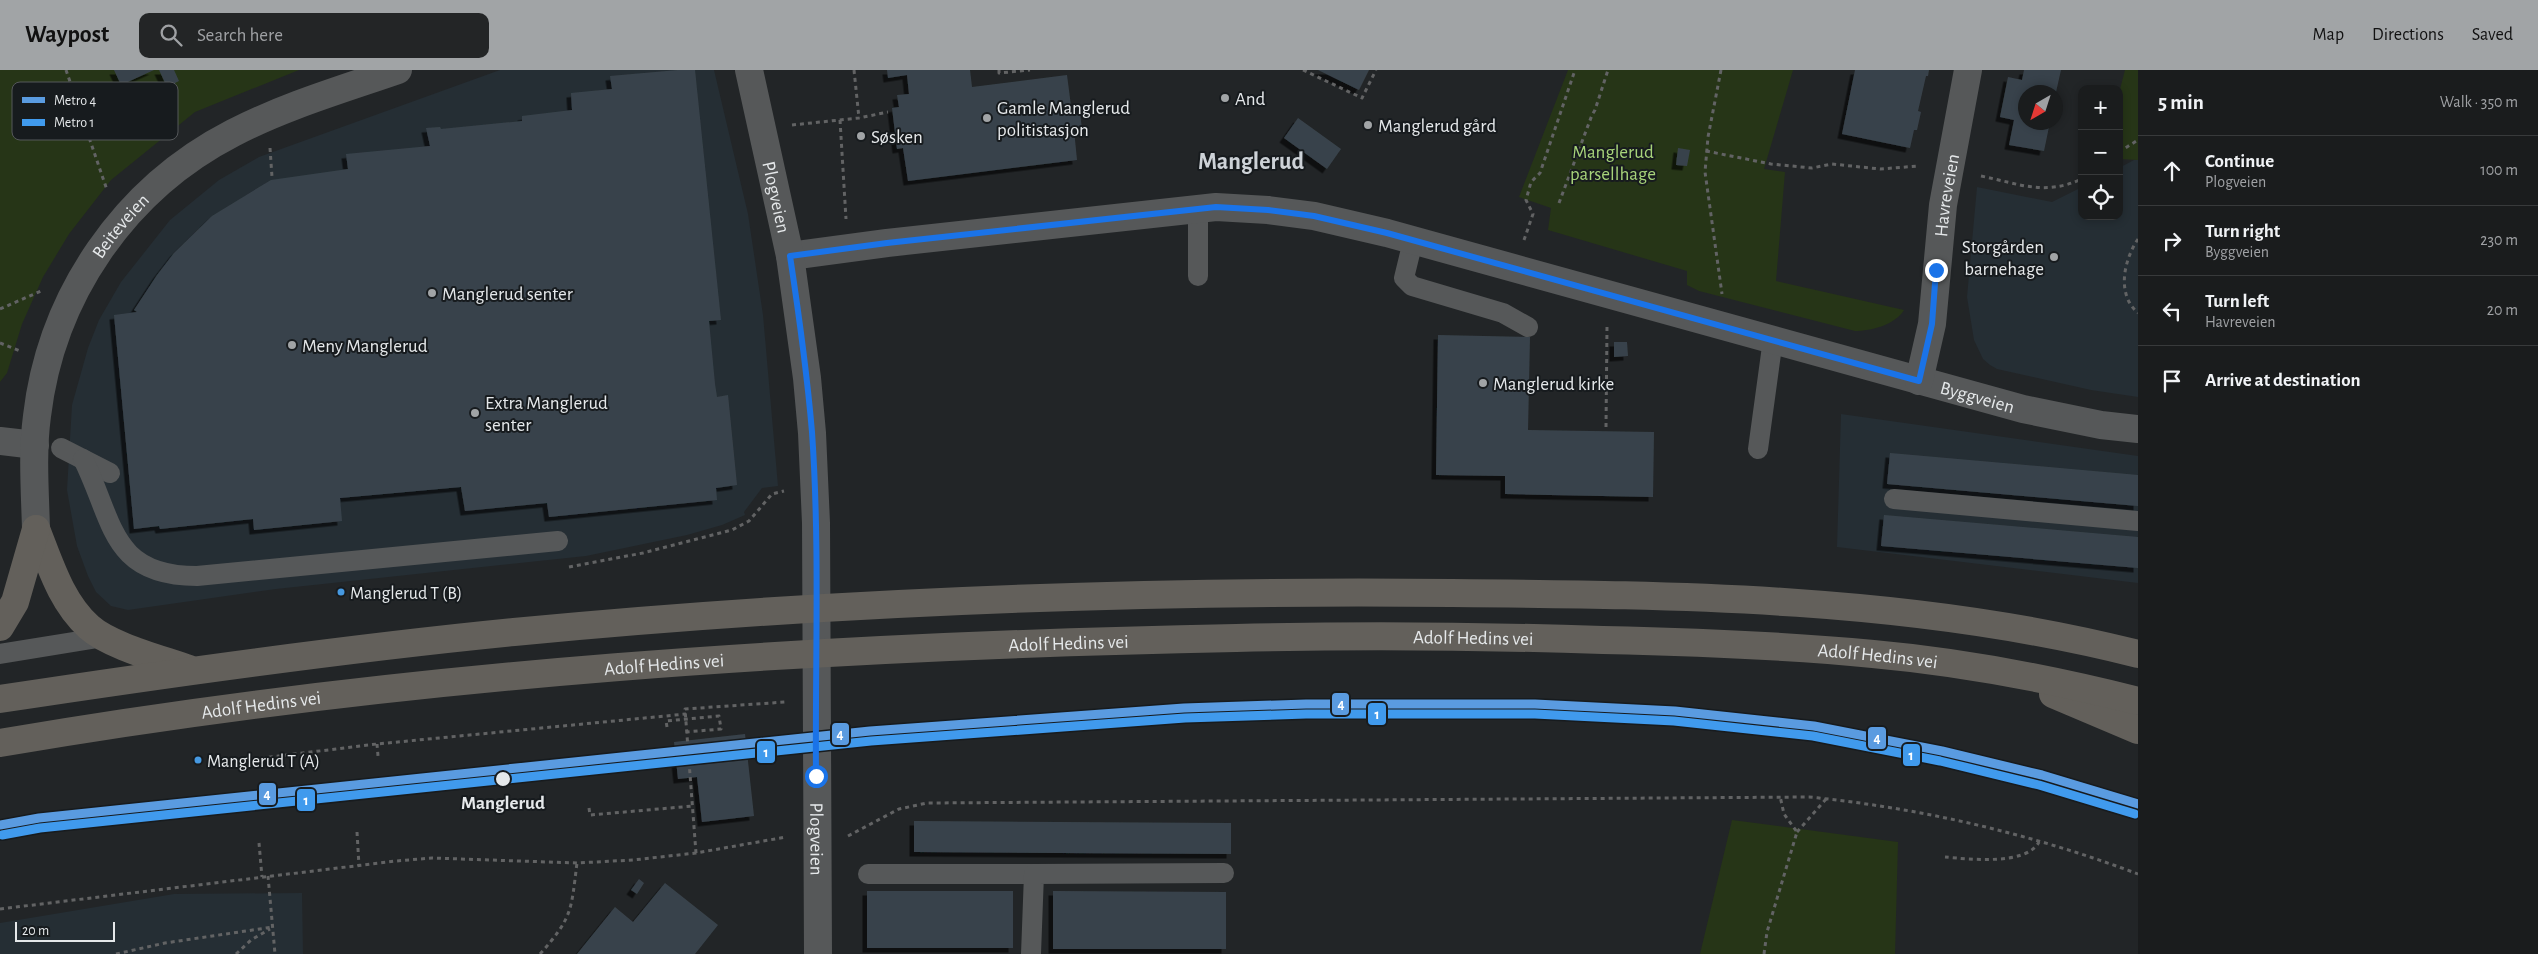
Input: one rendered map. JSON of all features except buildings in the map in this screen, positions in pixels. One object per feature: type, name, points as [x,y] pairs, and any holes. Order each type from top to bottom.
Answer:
[{"type":"highway","points":[[0,627],[15,602],[36,529]]},
{"type":"highway","points":[[36,529],[65,598],[90,628],[104,637],[194,671]]},
{"type":"highway","points":[[0,699],[416,642],[656,620],[890,605],[1273,592],[1634,595],[1792,602],[1932,614],[2087,641],[2138,654]]},
{"type":"highway","name":"Adolf Hedins vei","points":[[0,743],[135,721],[300,700],[520,676],[654,663],[1027,642],[1397,636],[1616,640],[1871,653],[2001,671],[2138,701]]},
{"type":"highway","points":[[2087,641],[2138,644]]},
{"type":"highway","points":[[2001,671],[2138,730]]},
{"type":"street","name":"Beiteveien","points":[[36,529],[35,445],[42,384],[58,324],[78,284],[92,262],[131,210],[180,165],[234,132],[316,99],[398,70]]},
{"type":"street","name":"Plogveien","points":[[749,70],[790,256],[807,378],[814,487],[818,954]]},
{"type":"street","name":"Havreveien","points":[[1919,381],[1932,324],[1943,205],[1968,70]]},
{"type":"street","name":"Byggveien","points":[[790,256],[887,243],[1198,208],[1268,210],[1314,216],[1413,241],[2023,409],[2101,425],[2138,430]]},
{"type":"street","points":[[0,441],[35,445]]},
{"type":"lane","points":[[1198,208],[1198,276]]},
{"type":"lane","points":[[1413,241],[1404,278],[1412,286],[1503,313],[1528,327]]},
{"type":"lane","points":[[1758,449],[1773,339]]},
{"type":"lane","points":[[61,448],[110,473]]},
{"type":"lane","points":[[83,458],[93,479],[108,522],[126,551],[140,564],[153,570],[176,576],[197,576],[558,542]]},
{"type":"lane","points":[[1894,499],[2138,521]]},
{"type":"lane","points":[[0,654],[104,637]]},
{"type":"lane","points":[[868,874],[1224,873]]},
{"type":"lane","points":[[1031,954],[1034,874]]},
{"type":"path","points":[[66,70],[70,82]]},
{"type":"path","points":[[854,70],[859,118]]},
{"type":"path","points":[[999,70],[999,73],[1030,70]]},
{"type":"path","points":[[1303,70],[1362,98],[1376,70]]},
{"type":"path","points":[[1522,248],[1533,214],[1526,200],[1531,182],[1540,173],[1575,70]]},
{"type":"path","points":[[1559,204],[1595,110],[1608,70]]},
{"type":"path","points":[[1721,70],[1706,151],[1708,197],[1722,297]]},
{"type":"path","points":[[789,125],[859,118],[888,112]]},
{"type":"path","points":[[840,120],[847,224]]},
{"type":"path","points":[[90,140],[109,196]]},
{"type":"path","points":[[2123,149],[2138,140]]},
{"type":"path","points":[[269,145],[272,177]]},
{"type":"path","points":[[1706,151],[1771,164],[1812,168],[1832,164],[1880,169],[1927,166]]},
{"type":"path","points":[[1972,175],[2048,189],[2064,187],[2078,181]]},
{"type":"path","points":[[2138,239],[2130,251],[2126,265],[2125,281],[2131,308],[2138,313]]},
{"type":"path","points":[[0,309],[46,289]]},
{"type":"path","points":[[1606,427],[1610,294]]},
{"type":"path","points":[[0,343],[22,351]]},
{"type":"path","points":[[560,569],[602,562],[732,530],[749,520],[772,494],[784,490],[814,487]]},
{"type":"path","points":[[696,853],[685,709],[786,702]]},
{"type":"path","points":[[237,761],[395,742],[686,714]]},
{"type":"path","points":[[667,727],[666,721],[719,716],[721,729],[686,732]]},
{"type":"path","points":[[377,744],[378,756]]},
{"type":"path","points":[[1780,796],[1784,814],[1797,832]]},
{"type":"path","points":[[845,838],[899,809],[927,803],[1780,796],[1851,800],[1906,810],[2039,842],[2138,874]]},
{"type":"path","points":[[1764,954],[1768,932],[1797,832],[1826,798]]},
{"type":"path","points":[[589,808],[590,815],[693,806]]},
{"type":"path","points":[[357,832],[359,866]]},
{"type":"path","points":[[0,909],[432,858],[577,863],[633,860],[696,853],[786,837]]},
{"type":"path","points":[[1945,857],[1988,860],[2029,852],[2035,849],[2039,842]]},
{"type":"path","points":[[259,843],[262,877]]},
{"type":"path","points":[[540,954],[560,932],[570,914],[577,863]]},
{"type":"path","points":[[268,876],[275,954]]},
{"type":"path","points":[[116,954],[174,941],[273,927]]},
{"type":"path","points":[[236,954],[251,940],[273,927]]},
{"type":"shaded area","name":"Manglerud senter","points":[[500,70],[714,70],[748,214],[763,315],[778,486],[762,488],[744,512],[745,515],[722,525],[687,535],[586,556],[276,589],[128,610],[111,606],[96,592],[88,576],[77,546],[67,490],[72,405],[88,348],[99,320],[121,282],[170,220],[219,180],[259,157]]},
{"type":"shaded area","name":"Storgården barnehage","points":[[2138,160],[2138,397],[2091,390],[1997,369],[1990,365],[1983,359],[1974,340],[1967,297],[1977,187],[2052,202],[2078,189],[2078,220],[2123,220],[2123,166]]},
{"type":"shaded area","points":[[1841,414],[2138,456],[2138,583],[1837,547]]},
{"type":"shaded area","points":[[302,893],[303,954],[0,954],[0,923],[174,894]]},
{"type":"green space","points":[[0,70],[299,70],[195,112],[178,126],[178,82],[12,82],[12,140],[160,140],[111,180],[69,234],[43,277],[22,324],[7,373],[0,382]]},
{"type":"green space","name":"Manglerud parsellhage","points":[[1568,70],[1793,70],[1764,169],[1785,172],[1776,281],[1904,310],[1895,320],[1882,326],[1855,331],[1699,291],[1687,285],[1687,271],[1548,230],[1551,208],[1519,197]]},
{"type":"green space","points":[[2125,70],[2138,70],[2138,160],[2123,159],[2123,85],[2121,85]]},
{"type":"green space","points":[[1732,820],[1898,842],[1895,954],[1700,954]]},
{"type":"metro line","name":"4","points":[[0,825],[39,818],[870,731],[1184,708],[1306,704],[1535,704],[1675,711],[1814,726],[1942,751],[2042,775],[2138,804]]},
{"type":"metro line","name":"1","points":[[2,835],[40,828],[871,741],[1185,718],[1306,714],[1535,714],[1674,721],[1813,736],[1940,761],[2039,785],[2135,814]]},
{"type":"place","name":"And","points":[[1225,98]]},
{"type":"place","name":"Gamle Manglerud politistasjon","points":[[987,118]]},
{"type":"place","name":"Manglerud gård","points":[[1368,125]]},
{"type":"place","name":"Søsken","points":[[861,136]]},
{"type":"place","name":"Storgården barnehage","points":[[2054,257]]},
{"type":"place","name":"Manglerud senter","points":[[432,293]]},
{"type":"place","name":"Meny Manglerud","points":[[292,345]]},
{"type":"place","name":"Manglerud kirke","points":[[1483,383]]},
{"type":"place","name":"Extra Manglerud senter","points":[[475,413]]},
{"type":"place","name":"Manglerud T (B)","points":[[341,592]]},
{"type":"place","name":"Manglerud T (A)","points":[[198,760]]},
{"type":"place","name":"Manglerud","points":[[503,779]]},
{"type":"district","name":"Manglerud","points":[[1251,161]]},
{"type":"route","points":[[816,776],[816,523],[812,433],[807,378],[790,256],[887,243],[1198,208],[1216,207],[1268,210],[1314,216],[1387,233],[1919,381],[1932,324],[1936,270]]}]
